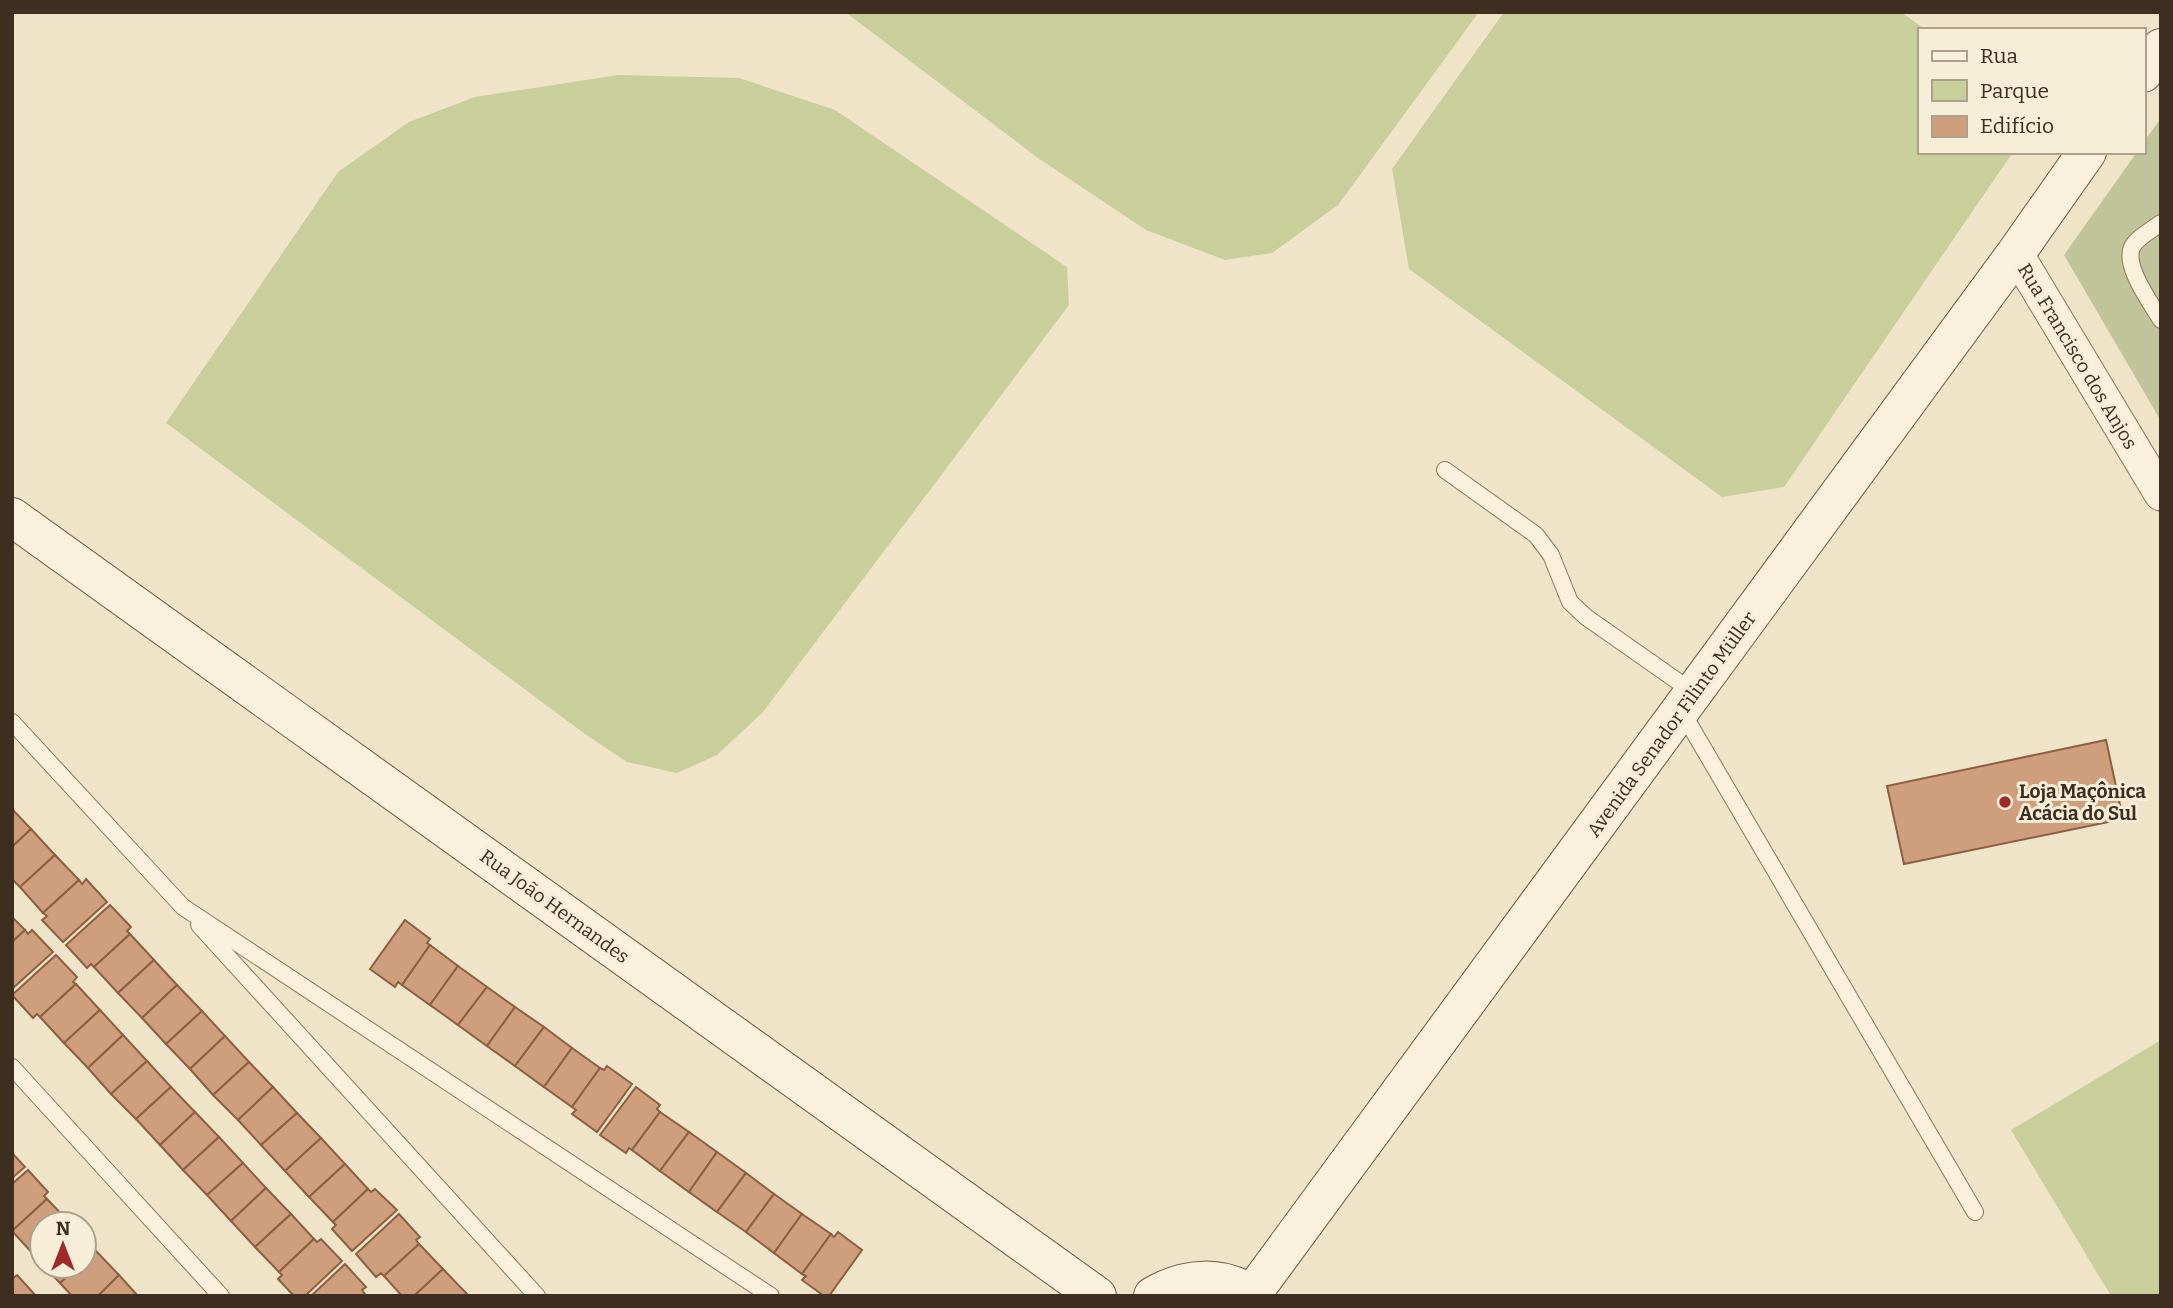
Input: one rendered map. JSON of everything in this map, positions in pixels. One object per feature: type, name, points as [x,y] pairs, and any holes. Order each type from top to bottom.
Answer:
[{"type":"street","points":[[2145,70],[2161,48]]},
{"type":"street","name":"Avenida Senador Filinto Müller","points":[[1253,1295],[2016,253],[2086,154]]},
{"type":"street","name":"Rua Francisco dos Anjos","points":[[2016,253],[2161,494]]},
{"type":"street","name":"Rua João Hernandes","points":[[12,517],[1097,1296]]},
{"type":"street","points":[[1153,1296],[1171,1285],[1198,1279],[1226,1282],[1253,1295]]},
{"type":"lane","points":[[2161,223],[2133,244],[2129,258],[2134,273],[2161,320]]},
{"type":"lane","points":[[1445,470],[1536,535],[1551,555],[1570,602],[1687,702],[1975,1212]]},
{"type":"lane","points":[[12,722],[537,1296]]},
{"type":"lane","points":[[183,907],[771,1296]]},
{"type":"lane","points":[[12,1067],[221,1296]]},
{"type":"green space","points":[[845,12],[1479,12],[1338,205],[1272,253],[1225,260],[1146,230],[1038,158]]},
{"type":"green space","points":[[1504,12],[1901,12],[1923,28],[1918,28],[1918,154],[2012,154],[1784,487],[1722,497],[1409,269],[1392,169]]},
{"type":"green space","points":[[618,75],[739,78],[835,110],[1067,267],[1069,305],[763,712],[717,755],[677,773],[627,762],[585,734],[166,423],[338,172],[409,122],[475,97]]},
{"type":"green space","points":[[2161,118],[2161,421],[2064,255],[2136,154],[2145,154],[2145,140]]},
{"type":"green space","points":[[2161,1040],[2161,1296],[2111,1296],[2011,1130]]},
{"type":"building","name":"Loja Maçônica Acácia do Sul","points":[[2106,740],[2123,819],[1904,864],[1887,786]]},
{"type":"building","points":[[12,809],[31,829],[12,847]]},
{"type":"building","points":[[31,829],[55,855],[20,887],[12,879],[12,847]]},
{"type":"building","points":[[55,855],[79,880],[43,913],[20,887]]},
{"type":"building","points":[[86,879],[107,902],[63,942],[42,920],[47,916],[43,913],[79,880],[82,884]]},
{"type":"building","points":[[110,905],[131,927],[127,931],[130,934],[94,967],[91,964],[87,968],[66,945]]},
{"type":"building","points":[[12,917],[25,930],[12,942]]},
{"type":"building","points":[[405,920],[430,939],[427,943],[430,945],[402,985],[398,982],[395,987],[370,969]]},
{"type":"building","points":[[25,930],[28,934],[32,930],[53,952],[12,989],[12,942]]},
{"type":"building","points":[[130,934],[154,960],[118,993],[94,967]]},
{"type":"building","points":[[430,945],[458,966],[430,1005],[402,985]]},
{"type":"building","points":[[56,955],[77,977],[73,982],[76,984],[40,1017],[37,1014],[33,1018],[12,995]]},
{"type":"building","points":[[154,960],[177,985],[142,1018],[118,993]]},
{"type":"building","points":[[458,966],[487,987],[458,1025],[430,1005]]},
{"type":"building","points":[[76,984],[100,1010],[64,1043],[40,1017]]},
{"type":"building","points":[[177,985],[202,1011],[166,1044],[142,1018]]},
{"type":"building","points":[[487,987],[515,1007],[487,1046],[458,1025]]},
{"type":"building","points":[[515,1007],[544,1027],[515,1066],[487,1046]]},
{"type":"building","points":[[100,1010],[123,1035],[88,1068],[64,1043]]},
{"type":"building","points":[[202,1011],[225,1036],[190,1069],[166,1044]]},
{"type":"building","points":[[544,1027],[572,1048],[544,1087],[515,1066]]},
{"type":"building","points":[[123,1035],[147,1061],[111,1094],[88,1068]]},
{"type":"building","points":[[225,1036],[249,1062],[213,1095],[190,1069]]},
{"type":"building","points":[[572,1048],[600,1068],[572,1107],[544,1087]]},
{"type":"building","points":[[147,1061],[171,1087],[136,1119],[111,1094]]},
{"type":"building","points":[[249,1062],[273,1087],[238,1120],[213,1095]]},
{"type":"building","points":[[607,1066],[632,1084],[597,1132],[572,1114],[576,1110],[572,1107],[600,1068],[604,1070]]},
{"type":"building","points":[[171,1087],[195,1112],[160,1145],[136,1119]]},
{"type":"building","points":[[273,1087],[297,1113],[261,1145],[238,1120]]},
{"type":"building","points":[[636,1087],[660,1105],[657,1109],[660,1112],[632,1150],[629,1148],[626,1153],[600,1135]]},
{"type":"building","points":[[195,1112],[219,1137],[183,1170],[160,1145]]},
{"type":"building","points":[[660,1112],[689,1132],[660,1171],[632,1150]]},
{"type":"building","points":[[297,1113],[321,1138],[285,1171],[261,1145]]},
{"type":"building","points":[[689,1132],[717,1152],[689,1192],[660,1171]]},
{"type":"building","points":[[219,1137],[243,1163],[207,1195],[183,1170]]},
{"type":"building","points":[[321,1138],[345,1164],[309,1197],[285,1171]]},
{"type":"building","points":[[717,1152],[746,1173],[717,1212],[689,1192]]},
{"type":"building","points":[[12,1153],[25,1167],[12,1178]]},
{"type":"building","points":[[243,1163],[266,1188],[231,1221],[207,1195]]},
{"type":"building","points":[[345,1164],[368,1189],[333,1222],[309,1197]]},
{"type":"building","points":[[28,1170],[48,1192],[44,1196],[47,1199],[35,1210],[28,1210],[28,1216],[12,1231],[12,1184]]},
{"type":"building","points":[[746,1173],[774,1194],[746,1232],[717,1212]]},
{"type":"building","points":[[266,1188],[291,1214],[255,1247],[231,1221]]},
{"type":"building","points":[[368,1189],[371,1192],[375,1189],[397,1210],[352,1251],[332,1229],[336,1225],[333,1222]]},
{"type":"building","points":[[774,1194],[802,1214],[774,1253],[746,1232]]},
{"type":"building","points":[[47,1199],[58,1210],[35,1210]]},
{"type":"building","points":[[291,1214],[314,1239],[279,1272],[255,1247]]},
{"type":"building","points":[[399,1214],[420,1237],[416,1240],[419,1244],[384,1276],[381,1273],[376,1277],[356,1254]]},
{"type":"building","points":[[802,1214],[831,1234],[802,1274],[774,1253]]},
{"type":"building","points":[[28,1216],[28,1248],[12,1231]]},
{"type":"building","points":[[838,1232],[862,1250],[829,1296],[824,1296],[802,1280],[806,1276],[802,1274],[831,1234],[834,1237]]},
{"type":"building","points":[[314,1239],[317,1242],[321,1239],[342,1261],[305,1296],[294,1296],[278,1279],[282,1275],[279,1272]]},
{"type":"building","points":[[419,1244],[443,1269],[414,1296],[402,1296],[384,1276]]},
{"type":"building","points":[[98,1253],[119,1275],[98,1296],[72,1296],[60,1283],[63,1280],[98,1280]]},
{"type":"building","points":[[345,1264],[366,1287],[362,1290],[365,1294],[311,1296]]},
{"type":"building","points":[[443,1269],[467,1294],[465,1296],[414,1296]]},
{"type":"building","points":[[17,1275],[36,1296],[12,1296],[12,1279]]},
{"type":"building","points":[[119,1275],[138,1296],[98,1296]]},
{"type":"place","name":"Loja Maçônica Acácia do Sul","points":[[2005,802]]}]
